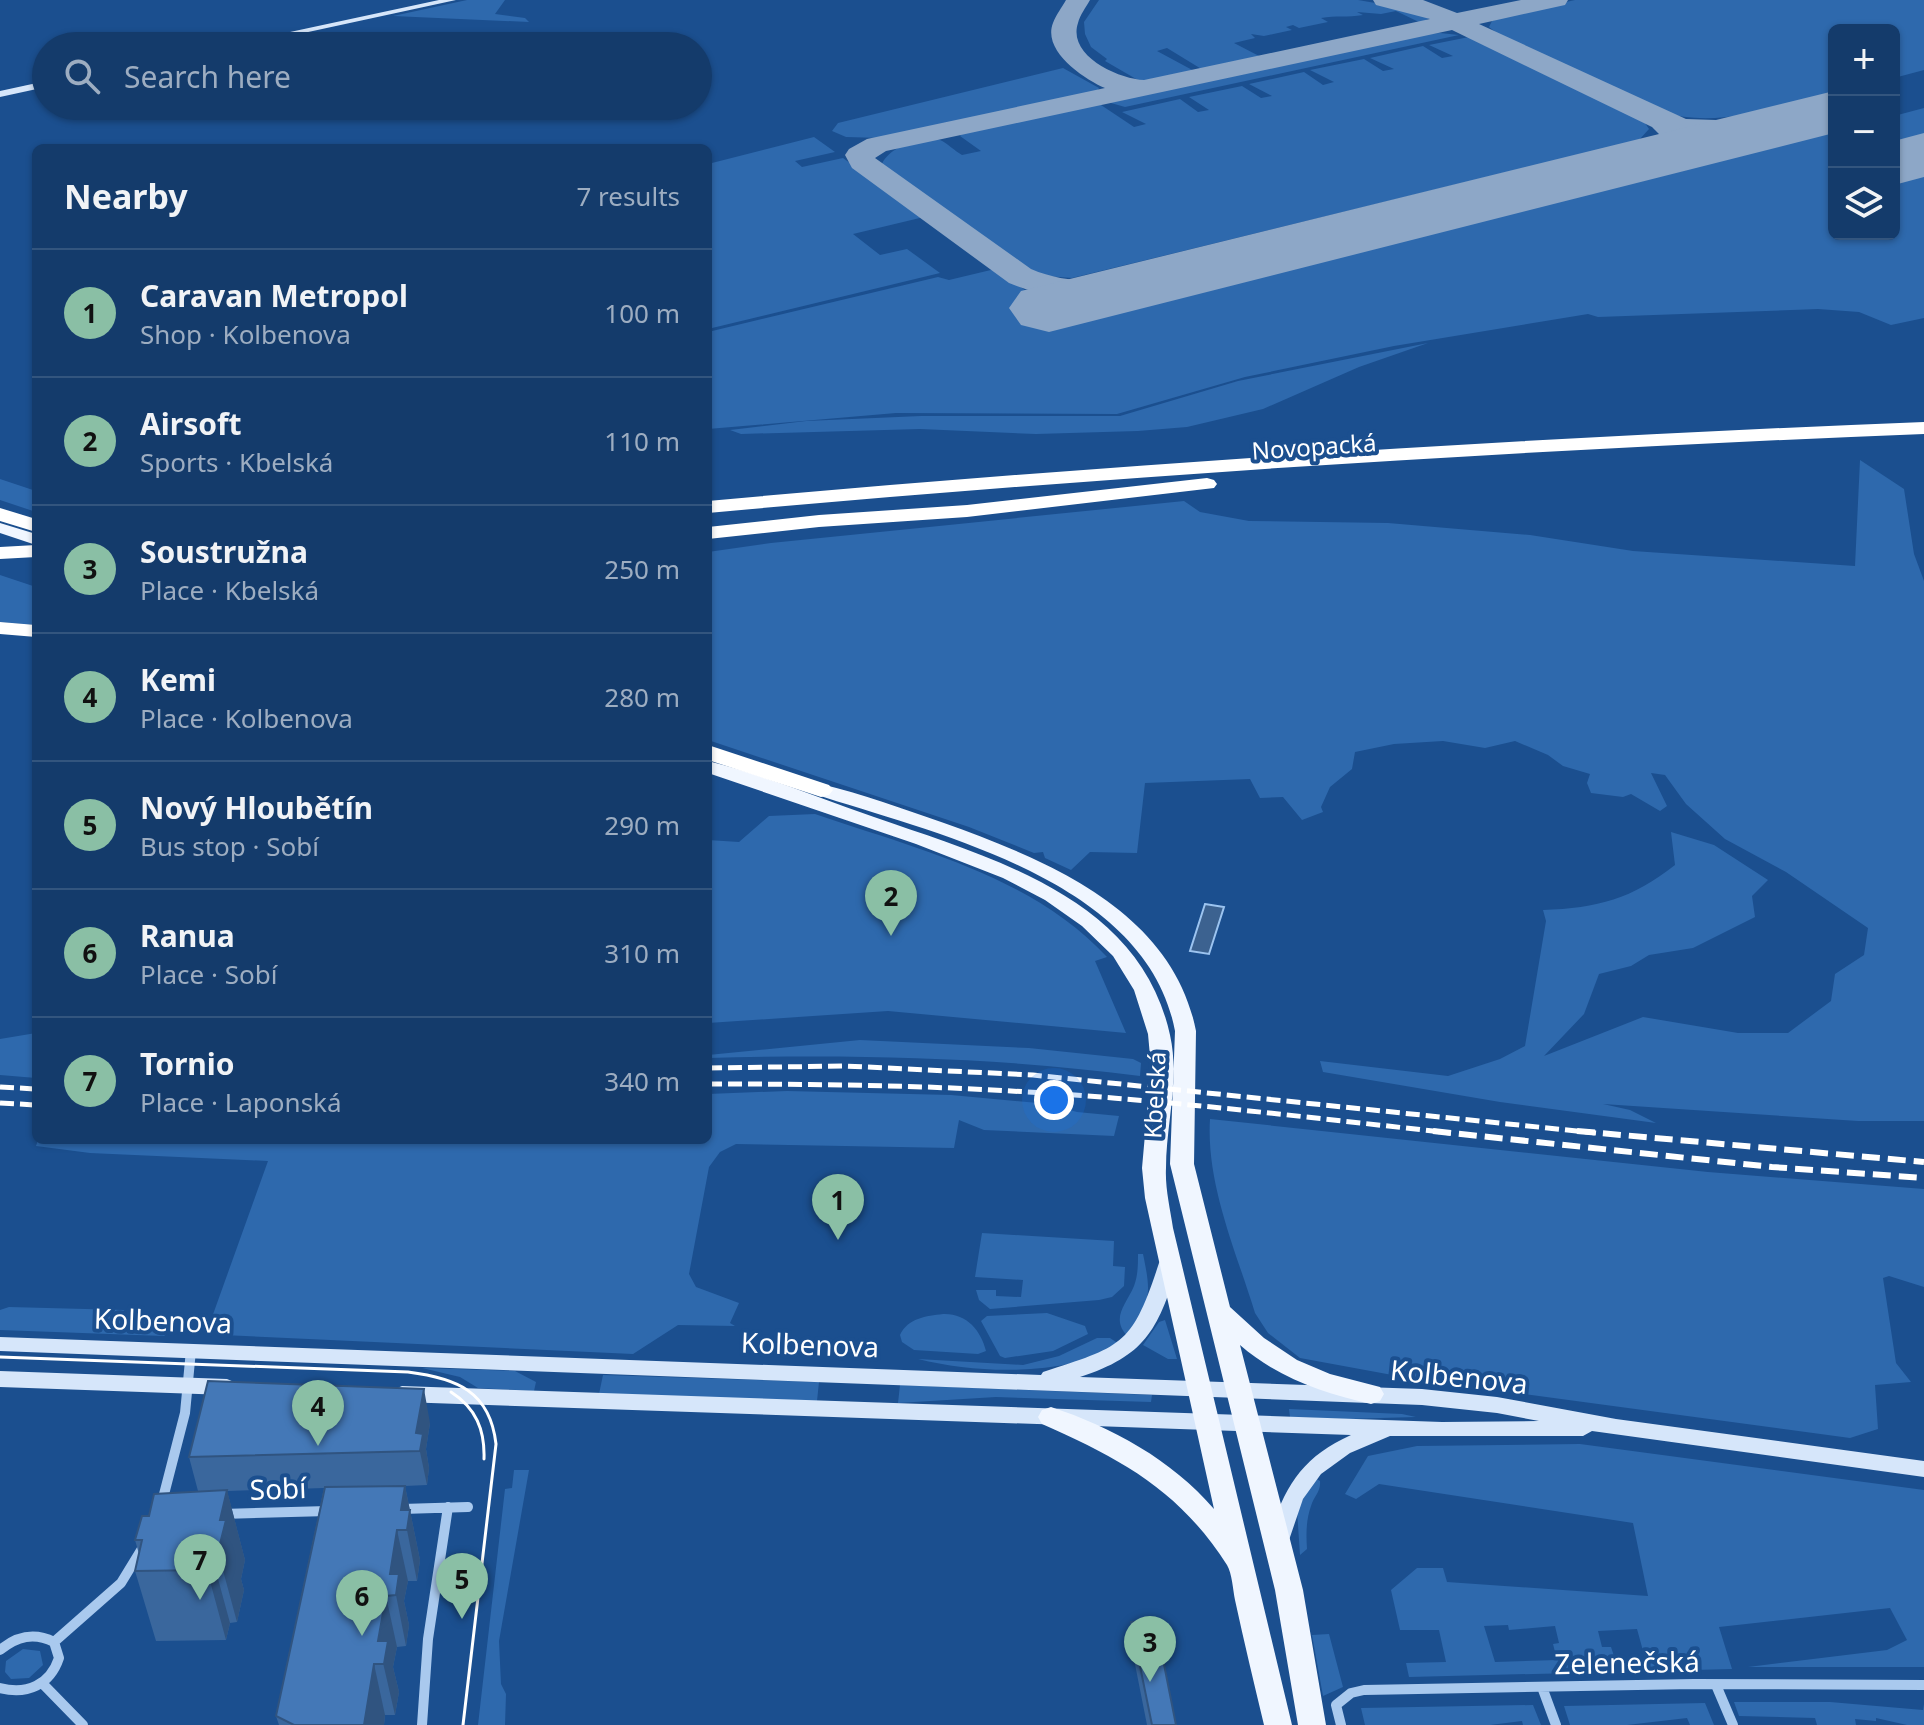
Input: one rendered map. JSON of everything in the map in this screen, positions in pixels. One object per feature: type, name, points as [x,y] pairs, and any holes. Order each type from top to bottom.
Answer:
[{"type":"highway","name":"Novopacká","points":[[712,505],[1670,438],[1924,428]]},
{"type":"highway","name":"Novopacká","points":[[712,517],[829,505],[1309,472],[1752,444],[1924,439]]},
{"type":"highway","points":[[712,533],[1003,507],[1309,472]]},
{"type":"highway","points":[[0,514],[32,525]]},
{"type":"highway","points":[[0,553],[32,551]]},
{"type":"highway","points":[[0,628],[32,631]]},
{"type":"highway","points":[[0,645],[32,646]]},
{"type":"highway","name":"Kbelská","points":[[712,753],[821,790]]},
{"type":"main road","points":[[298,32],[452,0]]},
{"type":"main road","points":[[0,94],[32,87]]},
{"type":"main road","points":[[0,528],[32,539]]},
{"type":"main road","name":"Kbelská","points":[[712,768],[1010,873],[1059,899],[1110,941],[1139,978],[1159,1033],[1163,1061],[1154,1169],[1157,1202],[1278,1725]]},
{"type":"main road","name":"Kbelská","points":[[821,790],[967,839],[1043,870],[1095,900],[1127,926],[1166,974],[1182,1010],[1187,1060],[1182,1164],[1289,1590],[1312,1725]]},
{"type":"main road","points":[[1034,1381],[1102,1361],[1130,1345],[1154,1313],[1169,1263]]},
{"type":"main road","points":[[1219,1311],[1256,1347],[1284,1366],[1337,1387],[1371,1394]]},
{"type":"main road","name":"Kolbenova","points":[[0,1344],[1198,1387],[1465,1400],[1616,1427],[1924,1469]]},
{"type":"main road","points":[[0,1379],[254,1388]]},
{"type":"main road","name":"Kolbenova","points":[[379,1393],[1395,1428],[1616,1427]]},
{"type":"main road","points":[[1051,1417],[1121,1448],[1171,1479],[1208,1519],[1240,1566]]},
{"type":"main road","points":[[1278,1547],[1291,1496],[1312,1468],[1346,1445],[1395,1428]]},
{"type":"street","points":[[171,1514],[157,1515],[185,1413],[191,1349]]},
{"type":"street","points":[[422,1725],[428,1639],[448,1507]]},
{"type":"street","points":[[388,1509],[468,1507]]},
{"type":"street","name":"Sobí","points":[[214,1514],[341,1511]]},
{"type":"street","points":[[54,1642],[121,1583],[149,1535]]},
{"type":"street","points":[[0,1650],[26,1636],[37,1635],[54,1642],[58,1649],[57,1667],[42,1683],[21,1692],[0,1689]]},
{"type":"street","points":[[42,1683],[83,1725]]},
{"type":"street","points":[[1716,1685],[1733,1725]]},
{"type":"street","name":"Zelenečská","points":[[1341,1725],[1336,1705],[1351,1693],[1364,1690],[1924,1685]]},
{"type":"street","points":[[1542,1687],[1556,1725]]},
{"type":"shaded area","points":[[467,0],[505,0],[495,14],[525,18],[529,22],[393,16]]},
{"type":"shaded area","points":[[1099,0],[1358,0],[1404,8],[1429,18],[1421,23],[1396,11],[1381,14],[1357,12],[1363,15],[1321,18],[1328,22],[1299,28],[1293,25],[1286,27],[1292,30],[1264,36],[1251,34],[1255,38],[1234,43],[1261,57],[1203,70],[1167,48],[1157,51],[1196,72],[1143,83],[1105,61],[1107,59],[1091,47],[1084,22]]},
{"type":"shaded area","points":[[1575,0],[1924,0],[1924,70],[1900,76],[1900,24],[1828,24],[1828,95],[1748,114],[1683,117],[1661,112],[1502,37],[1489,27],[1492,21]]},
{"type":"shaded area","points":[[1414,35],[1459,35],[1125,107],[1104,101]]},
{"type":"shaded area","points":[[1469,37],[1643,120],[1649,129],[1639,140],[1072,278],[1027,271],[884,169],[882,164],[899,147],[916,140],[940,140],[962,155],[981,151],[960,136],[963,132],[1098,103],[1134,127],[1146,124],[1122,112],[1180,99],[1198,112],[1209,110],[1189,97],[1242,86],[1261,98],[1272,96],[1249,84],[1304,72],[1323,85],[1334,82],[1310,70],[1364,59],[1383,71],[1394,69],[1370,58],[1423,46],[1442,58],[1453,56],[1429,45]]},
{"type":"shaded area","points":[[1063,68],[1099,88],[1097,92],[881,138],[846,137],[832,131],[838,123]]},
{"type":"shaded area","points":[[1924,108],[1924,318],[1891,325],[1859,312],[1818,309],[1598,317],[1588,314],[1394,346],[1245,377],[1117,414],[896,413],[712,429],[712,331],[938,277],[949,280],[995,269],[1073,324],[1828,133],[1828,240],[1900,240],[1900,114]]},
{"type":"shaded area","points":[[814,137],[835,152],[795,161],[802,167],[843,158],[924,217],[853,234],[880,255],[907,249],[940,273],[712,328],[712,163]]},
{"type":"shaded area","points":[[1428,343],[1359,367],[1263,409],[1187,427],[1036,434],[920,429],[741,434],[730,430],[806,421],[921,416],[1120,416],[1238,381]]},
{"type":"shaded area","points":[[1860,460],[1904,489],[1914,554],[1924,581],[1924,1121],[1858,1121],[1603,1104],[1630,1110],[1656,1123],[1500,1102],[1323,1072],[1320,1061],[1448,1076],[1500,1059],[1525,1046],[1546,921],[1543,910],[1614,900],[1659,877],[1675,865],[1671,832],[1714,845],[1768,880],[1752,896],[1755,917],[1693,948],[1649,955],[1631,966],[1599,974],[1584,1014],[1544,1056],[1643,1017],[1738,1033],[1788,1033],[1831,1001],[1835,974],[1864,955],[1868,928],[1786,872],[1725,839],[1686,804],[1665,775],[1651,773],[1667,806],[1660,811],[1631,794],[1623,797],[1591,793],[1587,783],[1590,774],[1563,766],[1548,755],[1515,741],[1485,748],[1443,741],[1394,744],[1355,752],[1352,769],[1330,787],[1321,807],[1323,812],[1302,820],[1283,797],[1260,798],[1250,779],[1145,783],[1137,853],[1090,852],[1071,870],[1045,858],[1043,852],[1034,853],[969,827],[712,741],[712,551],[1184,501],[1200,512],[1249,521],[1388,523],[1530,535],[1633,551],[1855,566]]},
{"type":"shaded area","points":[[0,479],[32,490],[32,511],[0,500]]},
{"type":"shaded area","points":[[0,575],[32,586],[32,625],[0,622]]},
{"type":"shaded area","points":[[815,814],[971,868],[1044,905],[1077,929],[1107,957],[1095,961],[1126,1033],[888,1011],[712,1023],[712,840],[739,842],[769,816]]},
{"type":"shaded area","points":[[1205,904],[1224,907],[1209,954],[1190,951]]},
{"type":"shaded area","points":[[32,1034],[32,1078],[0,1075],[0,1039]]},
{"type":"shaded area","points":[[860,1040],[1029,1048],[1133,1059],[1141,1063],[1140,1076],[924,1058],[712,1058],[712,1055]]},
{"type":"shaded area","points":[[787,1091],[951,1095],[1049,1104],[1077,1112],[1119,1116],[1114,1136],[984,1130],[959,1120],[954,1148],[736,1144],[720,1152],[709,1167],[689,1274],[696,1287],[739,1303],[730,1323],[735,1326],[678,1325],[633,1354],[223,1335],[211,1320],[268,1161],[90,1153],[36,1146],[712,1144],[712,1094]]},
{"type":"shaded area","points":[[1210,1119],[1708,1172],[1924,1189],[1924,1287],[1889,1276],[1883,1278],[1896,1363],[1911,1382],[1875,1385],[1878,1429],[1850,1438],[1414,1379],[1300,1358],[1268,1333],[1255,1313],[1217,1193]]},
{"type":"shaded area","points":[[982,1233],[1114,1241],[1113,1266],[1125,1267],[1124,1286],[1112,1297],[1099,1300],[990,1309],[979,1300],[976,1290],[996,1290],[996,1296],[1021,1297],[1023,1280],[975,1277]]},
{"type":"shaded area","points":[[1138,1254],[1143,1254],[1148,1289],[1145,1305],[1128,1337],[1120,1318],[1135,1282]]},
{"type":"shaded area","points":[[9,1307],[124,1310],[122,1315],[143,1316],[170,1330],[164,1336],[0,1330],[0,1310]]},
{"type":"shaded area","points":[[1047,1313],[1085,1326],[1088,1334],[1053,1351],[1005,1358],[1000,1356],[981,1321],[987,1316]]},
{"type":"shaded area","points":[[943,1314],[959,1316],[971,1324],[986,1351],[978,1354],[914,1350],[902,1342],[900,1335],[903,1329],[913,1321]]},
{"type":"shaded area","points":[[1165,1320],[1177,1359],[1168,1359],[1143,1345],[1159,1322]]},
{"type":"shaded area","points":[[1097,1338],[1110,1338],[1119,1344],[1085,1360],[1035,1369],[995,1370],[918,1359],[1023,1365],[1059,1356]]},
{"type":"shaded area","points":[[422,1368],[515,1371],[536,1382],[534,1391],[478,1388],[460,1377]]},
{"type":"shaded area","points":[[603,1375],[819,1382],[817,1401],[599,1394]]},
{"type":"shaded area","points":[[900,1385],[1152,1395],[1151,1402],[996,1397],[898,1403]]},
{"type":"shaded area","points":[[1289,1409],[1402,1414],[1416,1417],[1290,1417]]},
{"type":"shaded area","points":[[1580,1444],[1924,1490],[1924,1667],[1748,1667],[1887,1650],[1907,1640],[1890,1608],[1719,1627],[1732,1669],[1409,1677],[1406,1663],[1446,1662],[1439,1630],[1400,1630],[1391,1590],[1417,1568],[1443,1568],[1447,1582],[1648,1596],[1633,1523],[1379,1484],[1356,1499],[1345,1494],[1368,1456],[1417,1446]],"holes":[[[1508,1625],[1509,1630],[1555,1626],[1559,1643],[1553,1644],[1557,1660],[1495,1662],[1484,1626]],[[1637,1629],[1645,1658],[1615,1659],[1611,1647],[1602,1647],[1598,1631]]]},
{"type":"shaded area","points":[[514,1470],[529,1470],[499,1641],[501,1684],[506,1694],[505,1725],[478,1725],[505,1489],[512,1488]]},
{"type":"shaded area","points":[[1315,1478],[1320,1481],[1319,1488],[1308,1517],[1307,1549],[1300,1555],[1297,1510]]},
{"type":"shaded area","points":[[1329,1634],[1343,1687],[1323,1696],[1312,1635]]},
{"type":"shaded area","points":[[23,1649],[40,1651],[43,1665],[29,1678],[11,1679],[5,1672],[6,1661]]},
{"type":"shaded area","points":[[1734,1702],[1830,1702],[1923,1710],[1924,1704],[1924,1725],[1907,1725],[1876,1718],[1876,1721],[1855,1719],[1856,1725],[1817,1725],[1815,1718],[1739,1716]]},
{"type":"shaded area","points":[[1705,1703],[1714,1725],[1690,1725],[1687,1718],[1627,1725],[1570,1725],[1564,1706]]},
{"type":"shaded area","points":[[1533,1705],[1541,1725],[1523,1725],[1522,1721],[1490,1725],[1365,1725],[1361,1708]]},
{"type":"building","points":[[208,1381],[424,1389],[416,1433],[423,1434],[420,1451],[189,1457]]},
{"type":"building","points":[[405,1486],[401,1510],[410,1510],[407,1530],[397,1530],[390,1574],[399,1574],[396,1595],[386,1596],[378,1641],[388,1641],[384,1664],[374,1664],[364,1725],[294,1725],[276,1716],[325,1487]]},
{"type":"building","points":[[227,1490],[220,1520],[226,1520],[218,1552],[211,1553],[207,1570],[135,1571],[142,1540],[135,1540],[142,1516],[149,1516],[154,1494]]},
{"type":"building","points":[[1155,1619],[1176,1725],[1152,1725],[1131,1622]]},
{"type":"taxiway","points":[[1078,0],[1064,25],[1071,50],[1080,61],[1104,78],[1118,84],[1144,88]]},
{"type":"taxiway","points":[[1385,0],[1426,8],[1455,22]]},
{"type":"taxiway","points":[[1455,22],[1556,0]]},
{"type":"taxiway","points":[[1144,88],[1455,22]]},
{"type":"taxiway","points":[[1455,22],[1662,121]]},
{"type":"taxiway","points":[[1144,88],[877,145],[859,155],[862,162],[1020,276],[1043,286],[1067,290],[1116,289],[1214,265]]},
{"type":"taxiway","points":[[1662,121],[1704,130],[1745,130],[1828,112]]},
{"type":"taxiway","points":[[1578,174],[1668,149],[1675,142],[1676,135],[1662,121]]},
{"type":"runway","points":[[1049,308],[1828,113]]},
{"type":"runway","points":[[1900,161],[1924,155]]},
{"type":"tram line","points":[[0,1357],[408,1372],[441,1378],[468,1390],[486,1411],[496,1444],[463,1725]]},
{"type":"tram line","points":[[451,1392],[467,1405],[481,1429],[484,1459]]},
{"type":"railway","points":[[712,1068],[845,1066],[1033,1075],[1596,1133]]},
{"type":"railway","points":[[712,1084],[897,1086],[1066,1094],[1451,1133]]},
{"type":"railway","points":[[0,1087],[32,1089]]},
{"type":"railway","points":[[0,1103],[32,1105]]},
{"type":"railway","points":[[1433,1131],[1772,1167],[1924,1178]]},
{"type":"railway","points":[[1577,1131],[1924,1162]]},
{"type":"place","name":"Airsoft","points":[[891,936]]},
{"type":"place","name":"Caravan Metropol","points":[[838,1240]]},
{"type":"place","name":"Kemi","points":[[318,1446]]},
{"type":"place","name":"Tornio","points":[[200,1600]]},
{"type":"place","name":"Nový Hloubětín","points":[[462,1619]]},
{"type":"place","name":"Ranua","points":[[362,1636]]},
{"type":"place","name":"Soustružna","points":[[1150,1682]]}]
